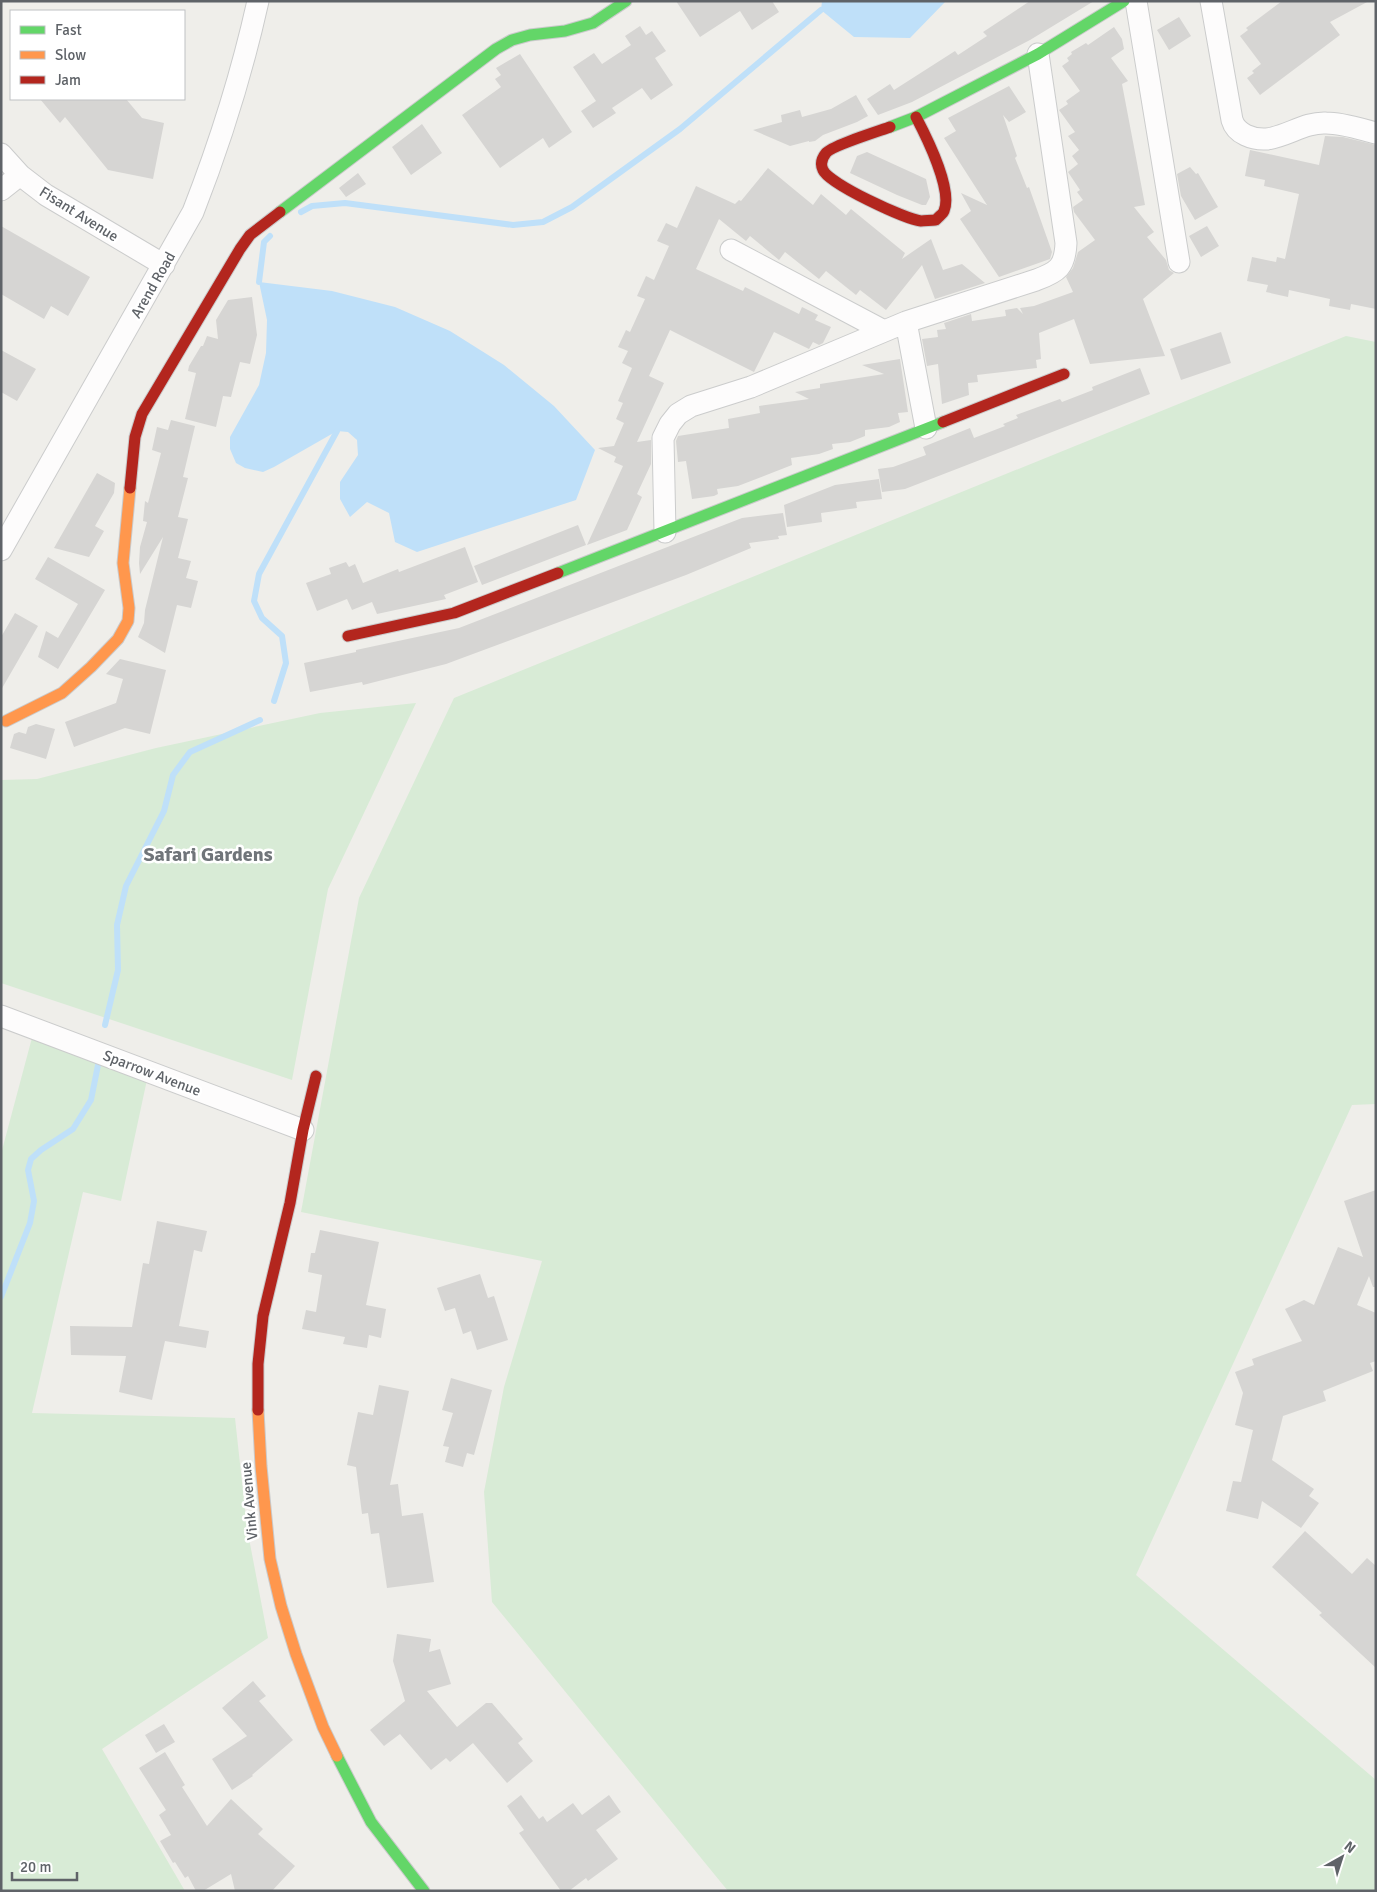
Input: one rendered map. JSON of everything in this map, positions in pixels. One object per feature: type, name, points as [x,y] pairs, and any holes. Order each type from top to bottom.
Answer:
[{"type":"street","name":"Arend Road","points":[[1,550],[193,212],[214,159],[238,82],[258,1]]},
{"type":"street","points":[[6,721],[62,693],[91,668],[118,638],[128,621],[129,608],[123,563],[135,437],[142,414],[250,235],[496,50],[512,40],[530,35],[565,32],[593,23],[626,1]]},
{"type":"street","points":[[916,117],[936,158],[943,179],[945,204],[942,213],[937,219],[929,222],[920,221],[842,187],[827,177],[822,171],[821,163],[823,156],[828,150],[916,117],[1038,54],[1124,1]]},
{"type":"street","points":[[1136,1],[1179,262]]},
{"type":"street","points":[[1211,1],[1233,124],[1245,135],[1253,138],[1267,138],[1308,124],[1327,123],[1376,132]]},
{"type":"street","points":[[666,532],[663,438],[678,414],[691,406],[751,387],[906,322],[1048,276],[1059,269],[1065,258],[1065,236],[1038,54]]},
{"type":"street","name":"Fisant Avenue","points":[[1,154],[20,175],[46,195],[164,265]]},
{"type":"street","points":[[1,190],[20,175]]},
{"type":"street","points":[[731,250],[884,331]]},
{"type":"street","points":[[906,322],[926,428]]},
{"type":"street","points":[[348,636],[454,613],[666,532],[1064,374]]},
{"type":"street","name":"Sparrow Avenue","points":[[1,1016],[303,1130]]},
{"type":"street","name":"Vink Avenue","points":[[316,1076],[303,1130],[290,1203],[263,1316],[258,1364],[260,1457],[270,1559],[281,1606],[296,1654],[323,1727],[346,1776],[371,1822],[424,1891]]},
{"type":"green space","points":[[1346,336],[1376,342],[1376,1104],[1352,1105],[1136,1575],[1376,1780],[1376,1891],[728,1891],[492,1602],[484,1492],[504,1387],[542,1261],[301,1212],[359,898],[454,698]]},
{"type":"green space","points":[[416,703],[328,889],[292,1080],[1,983],[1,780],[37,779],[156,748],[320,713]]},
{"type":"green space","points":[[33,1034],[148,1075],[121,1201],[83,1192],[32,1413],[235,1418],[247,1528],[268,1638],[102,1749],[185,1891],[1,1891],[1,1154]]},
{"type":"water","points":[[822,1],[946,1],[910,38],[854,37],[821,10]]},
{"type":"water","points":[[259,282],[332,291],[395,307],[450,331],[504,365],[554,406],[595,450],[576,500],[417,552],[395,542],[389,513],[367,502],[350,517],[340,499],[340,482],[358,455],[357,440],[348,432],[337,431],[263,472],[245,468],[236,463],[230,449],[230,437],[259,385],[266,353],[267,320]]},
{"type":"building","points":[[676,1],[772,1],[779,12],[752,30],[740,11],[700,37]]},
{"type":"building","points":[[1030,1],[1094,1],[1030,40],[912,102],[878,115],[867,99],[890,84],[894,90],[955,51],[958,55],[987,36],[983,32]]},
{"type":"building","points":[[1282,1],[1369,1],[1330,22],[1340,35],[1260,95],[1247,78],[1261,64],[1240,36],[1248,30],[1246,28]]},
{"type":"building","points":[[1179,17],[1191,36],[1169,50],[1157,30]]},
{"type":"building","points":[[640,26],[646,35],[652,31],[666,51],[655,58],[673,85],[651,100],[642,88],[612,108],[616,113],[593,128],[581,111],[596,101],[573,67],[594,53],[602,64],[631,45],[625,36]]},
{"type":"building","points":[[1114,27],[1122,39],[1124,49],[1111,58],[1128,81],[1122,84],[1145,205],[1134,207],[1154,232],[1147,237],[1166,260],[1169,270],[1174,273],[1143,299],[1165,356],[1090,364],[1074,319],[1039,333],[1041,359],[1036,360],[1037,368],[977,375],[978,382],[968,383],[969,395],[942,404],[938,364],[927,366],[922,339],[938,337],[937,330],[946,329],[944,323],[971,314],[972,321],[1006,316],[1005,310],[1017,308],[1023,314],[1020,308],[1034,306],[1073,292],[1066,277],[1073,268],[1078,252],[1095,240],[1074,212],[1073,207],[1083,200],[1077,192],[1080,190],[1068,172],[1078,164],[1072,156],[1079,150],[1068,136],[1075,132],[1059,110],[1068,104],[1066,101],[1080,91],[1062,66],[1069,61],[1067,58],[1072,54],[1071,52],[1086,43],[1088,45]]},
{"type":"building","points":[[520,54],[572,132],[549,148],[543,138],[500,168],[462,115],[501,87],[495,79],[501,75],[496,68]]},
{"type":"building","points":[[1009,86],[1026,112],[1009,122],[1003,115],[1017,156],[1015,158],[1027,188],[1029,187],[1052,252],[1050,259],[999,277],[960,219],[971,211],[961,193],[987,205],[944,138],[956,131],[948,118]]},
{"type":"building","points":[[856,95],[868,116],[823,135],[815,141],[790,146],[753,130],[782,122],[781,115],[800,110],[802,117],[831,109]]},
{"type":"building","points":[[41,100],[127,100],[142,118],[164,123],[153,179],[108,170],[65,117],[60,123]]},
{"type":"building","points":[[422,124],[442,153],[411,175],[392,147]]},
{"type":"building","points":[[1325,136],[1343,137],[1376,145],[1376,309],[1351,304],[1350,310],[1329,306],[1330,299],[1289,290],[1288,297],[1266,292],[1268,285],[1247,281],[1252,257],[1276,262],[1277,257],[1285,259],[1299,194],[1264,186],[1265,180],[1245,176],[1250,150],[1319,165]]},
{"type":"building","points":[[867,152],[926,179],[930,197],[926,205],[897,195],[850,173],[857,156]]},
{"type":"building","points":[[1190,167],[1196,174],[1198,173],[1218,207],[1195,220],[1181,196],[1177,174]]},
{"type":"building","points":[[768,168],[813,205],[821,194],[846,215],[851,209],[905,253],[902,259],[931,239],[943,270],[962,264],[985,283],[935,299],[922,265],[886,310],[860,290],[856,295],[826,271],[819,279],[785,252],[779,260],[750,236],[746,241],[719,219],[696,269],[743,291],[745,287],[799,314],[802,307],[818,315],[815,320],[831,327],[823,343],[819,345],[813,342],[809,349],[774,332],[754,372],[670,330],[649,376],[664,383],[637,442],[651,440],[651,464],[637,494],[642,497],[627,530],[587,545],[623,466],[614,462],[616,457],[598,448],[614,446],[624,423],[616,419],[623,403],[618,401],[632,368],[622,363],[628,351],[618,347],[626,330],[630,332],[645,299],[637,296],[646,276],[654,280],[669,246],[657,241],[666,223],[677,228],[696,186],[735,204],[739,200],[741,201]]},
{"type":"building","points":[[358,173],[366,184],[346,197],[339,188]]},
{"type":"building","points":[[1,226],[90,277],[68,316],[51,306],[44,319],[1,294]]},
{"type":"building","points":[[1207,226],[1219,246],[1201,257],[1189,236]]},
{"type":"building","points":[[252,297],[257,335],[250,364],[240,362],[231,397],[223,396],[216,427],[185,419],[196,373],[188,371],[189,366],[201,346],[203,346],[207,336],[218,339],[216,320],[228,300]]},
{"type":"building","points":[[1221,332],[1231,363],[1181,380],[1170,349]]},
{"type":"building","points":[[1,350],[36,369],[17,401],[1,392]]},
{"type":"building","points":[[900,359],[908,412],[898,413],[900,422],[889,427],[865,430],[865,436],[850,442],[832,444],[833,449],[819,454],[791,458],[792,465],[738,486],[717,489],[718,494],[714,496],[692,499],[686,461],[678,462],[676,441],[678,436],[729,428],[728,419],[760,413],[759,406],[809,399],[795,392],[820,388],[820,384],[884,374],[862,365]]},
{"type":"building","points":[[1140,368],[1150,394],[905,489],[882,492],[878,469],[893,467],[926,455],[923,447],[970,428],[974,438],[1005,426],[1003,424],[1018,418],[1016,415],[1060,399],[1062,402],[1093,390],[1092,387]]},
{"type":"building","points":[[171,420],[195,426],[183,477],[188,478],[178,517],[188,519],[178,558],[191,561],[186,578],[198,581],[191,608],[177,605],[165,653],[138,637],[144,623],[145,610],[163,537],[140,574],[139,563],[140,547],[147,522],[143,521],[145,501],[148,503],[161,453],[152,450],[157,427],[168,430]]},
{"type":"building","points":[[97,473],[115,483],[114,493],[95,526],[104,531],[89,557],[54,548]]},
{"type":"building","points":[[879,479],[882,499],[856,502],[857,508],[821,513],[822,522],[787,527],[784,505],[835,485]]},
{"type":"building","points":[[783,513],[787,535],[778,536],[779,539],[749,543],[751,548],[686,575],[446,664],[363,685],[362,682],[310,692],[304,663],[459,628],[742,518]]},
{"type":"building","points":[[578,525],[586,545],[482,585],[474,566]]},
{"type":"building","points":[[465,547],[478,582],[444,595],[446,599],[377,614],[372,602],[352,610],[347,599],[317,611],[306,583],[331,574],[329,568],[346,562],[349,567],[355,564],[363,583],[398,569],[399,572]]},
{"type":"building","points":[[48,557],[105,590],[58,669],[38,657],[46,631],[58,638],[78,604],[35,579]]},
{"type":"building","points":[[15,613],[38,626],[1,690],[1,637]]},
{"type":"building","points":[[120,659],[166,670],[150,734],[125,728],[74,747],[65,722],[116,703],[123,679],[106,674]]},
{"type":"building","points":[[36,724],[55,729],[46,759],[10,748],[14,734],[19,732],[26,734],[28,727]]},
{"type":"building","points":[[1376,1190],[1376,1287],[1373,1287],[1369,1276],[1357,1305],[1376,1313],[1376,1361],[1370,1363],[1373,1371],[1323,1391],[1326,1401],[1283,1416],[1272,1460],[1314,1489],[1309,1496],[1319,1503],[1301,1528],[1262,1501],[1258,1519],[1226,1511],[1233,1481],[1241,1482],[1253,1430],[1235,1425],[1243,1393],[1235,1372],[1254,1365],[1252,1359],[1302,1341],[1285,1309],[1304,1300],[1314,1305],[1338,1247],[1363,1257],[1344,1201]]},
{"type":"building","points":[[157,1221],[207,1231],[202,1252],[194,1250],[179,1326],[209,1331],[206,1348],[165,1341],[152,1400],[119,1392],[126,1356],[71,1355],[70,1326],[132,1327],[143,1263],[149,1264]]},
{"type":"building","points":[[320,1230],[379,1242],[366,1305],[386,1309],[381,1338],[369,1335],[367,1348],[343,1344],[345,1337],[302,1329],[306,1310],[316,1312],[322,1275],[308,1272],[311,1253],[315,1253]]},
{"type":"building","points":[[480,1274],[488,1298],[494,1296],[508,1340],[477,1350],[471,1331],[463,1334],[455,1308],[445,1311],[437,1288]]},
{"type":"building","points":[[451,1378],[492,1390],[474,1455],[467,1453],[463,1467],[445,1462],[449,1447],[443,1446],[453,1413],[442,1410]]},
{"type":"building","points":[[379,1385],[409,1391],[390,1485],[398,1484],[402,1516],[423,1513],[434,1582],[387,1588],[379,1533],[371,1534],[368,1513],[362,1514],[356,1467],[347,1465],[358,1412],[373,1415]]},
{"type":"building","points":[[1305,1531],[1352,1574],[1367,1558],[1376,1566],[1376,1668],[1319,1615],[1322,1613],[1272,1567]]},
{"type":"building","points":[[397,1634],[431,1639],[429,1652],[440,1649],[451,1684],[427,1691],[457,1727],[486,1703],[492,1703],[523,1739],[518,1743],[533,1761],[507,1783],[473,1743],[450,1762],[446,1758],[431,1770],[400,1734],[384,1746],[370,1730],[405,1701],[393,1661]]},
{"type":"building","points":[[253,1681],[266,1696],[259,1701],[293,1740],[253,1776],[232,1790],[212,1759],[247,1736],[222,1708]]},
{"type":"building","points":[[164,1724],[175,1742],[156,1753],[145,1735]]},
{"type":"building","points":[[165,1752],[185,1785],[182,1787],[207,1826],[231,1799],[263,1829],[258,1834],[295,1866],[272,1891],[235,1891],[231,1874],[203,1891],[196,1891],[188,1876],[185,1878],[175,1862],[173,1863],[160,1841],[171,1835],[159,1815],[166,1810],[139,1768]]},
{"type":"building","points":[[521,1795],[539,1819],[543,1816],[547,1822],[573,1803],[582,1815],[609,1795],[621,1812],[596,1830],[618,1859],[588,1881],[586,1878],[569,1891],[561,1891],[519,1833],[524,1830],[507,1806]]},
{"type":"waterway","points":[[301,212],[312,206],[345,203],[513,225],[543,222],[572,207],[680,129],[821,10]]},
{"type":"waterway","points":[[259,282],[264,242],[270,236]]},
{"type":"waterway","points":[[274,701],[286,663],[282,636],[262,618],[254,601],[259,574],[337,431]]},
{"type":"waterway","points":[[105,1025],[118,970],[117,925],[126,886],[164,811],[173,775],[190,752],[260,720]]},
{"type":"waterway","points":[[1,1297],[30,1223],[34,1201],[28,1170],[31,1159],[41,1150],[73,1129],[91,1100],[99,1060]]},
{"type":"traffic: fast","points":[[280,212],[496,49],[512,40],[530,35],[565,31],[593,23],[626,1]]},
{"type":"traffic: fast","points":[[890,127],[916,117],[1038,54],[1124,1]]},
{"type":"traffic: fast","points":[[558,573],[943,422]]},
{"type":"traffic: fast","points":[[337,1756],[371,1822],[424,1891]]},
{"type":"traffic: slow","points":[[6,721],[62,693],[118,639],[128,621],[129,608],[123,563],[130,488]]},
{"type":"traffic: slow","points":[[258,1410],[261,1466],[270,1559],[281,1606],[296,1654],[323,1727],[337,1756]]},
{"type":"traffic: jam","points":[[890,127],[830,150],[823,159],[823,170],[828,176],[852,192],[885,208],[912,219],[921,221],[936,220],[944,211],[946,202],[945,190],[937,163],[916,117]]},
{"type":"traffic: jam","points":[[130,488],[135,437],[142,414],[240,249],[250,235],[280,212]]},
{"type":"traffic: jam","points":[[943,422],[1064,374]]},
{"type":"traffic: jam","points":[[348,636],[454,613],[558,573]]},
{"type":"traffic: jam","points":[[258,1410],[258,1364],[263,1316],[290,1203],[303,1130],[316,1076]]},
{"type":"district","name":"Safari Gardens","points":[[208,854]]}]
